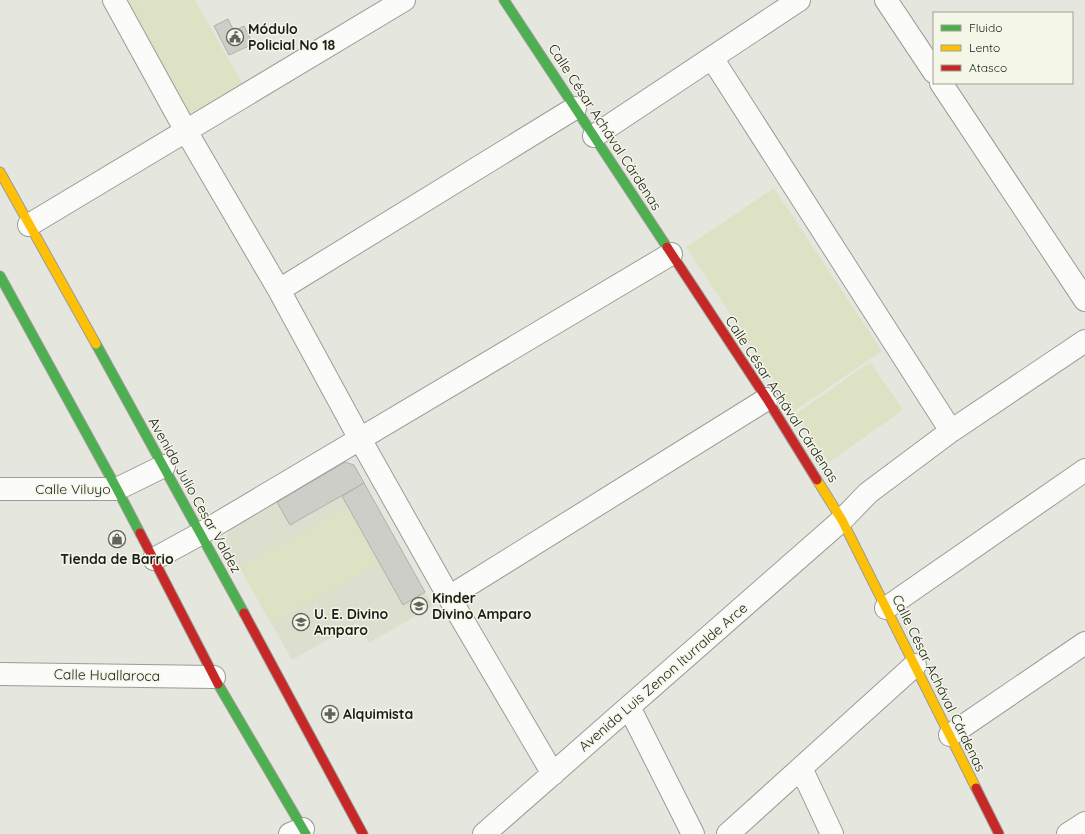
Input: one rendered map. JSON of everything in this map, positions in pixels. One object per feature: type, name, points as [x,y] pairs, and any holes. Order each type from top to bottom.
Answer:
[{"type":"main road","name":"Calle César Achával Cárdenas","points":[[504,0],[767,399],[842,520],[999,834]]},
{"type":"main road","name":"Avenida Julio Cesar Valdez","points":[[0,172],[164,466],[363,834]]},
{"type":"main road","points":[[2,285],[117,489],[214,677],[300,832]]},
{"type":"street","points":[[114,0],[186,131],[279,290],[360,439],[449,597],[553,774]]},
{"type":"street","points":[[29,224],[404,0]]},
{"type":"street","points":[[594,136],[799,0]]},
{"type":"street","points":[[886,0],[933,70]]},
{"type":"street","points":[[712,58],[951,431]]},
{"type":"street","points":[[942,84],[1085,300]]},
{"type":"street","points":[[279,290],[575,108]]},
{"type":"street","points":[[154,560],[671,254]]},
{"type":"street","name":"Avenida Luis Zenon Iturralde Arce","points":[[484,834],[842,520],[868,494],[951,431],[1085,341]]},
{"type":"street","points":[[449,597],[767,399]]},
{"type":"street","name":"Calle Viluyo","points":[[0,489],[117,489],[164,466]]},
{"type":"street","points":[[886,608],[1085,470]]},
{"type":"street","points":[[950,735],[1085,643]]},
{"type":"street","points":[[728,834],[915,665]]},
{"type":"street","name":"Calle Huallaroca","points":[[0,674],[214,677]]},
{"type":"street","points":[[629,707],[693,834]]},
{"type":"street","points":[[801,768],[832,834]]},
{"type":"street","points":[[1068,834],[1085,823]]},
{"type":"shaded area","points":[[345,462],[354,465],[433,606],[369,643],[357,623],[292,660],[227,545],[226,538],[230,529]]},
{"type":"green space","points":[[128,0],[195,0],[242,83],[189,114]]},
{"type":"green space","points":[[774,188],[882,351],[794,411],[686,247]]},
{"type":"green space","points":[[870,362],[903,410],[829,462],[796,414]]},
{"type":"green space","points":[[348,507],[379,563],[271,624],[240,567]]},
{"type":"building","name":"Módulo Policial No 18","points":[[228,19],[234,31],[244,26],[253,44],[229,55],[214,26]]},
{"type":"building","points":[[345,462],[354,465],[364,483],[290,525],[277,502]]},
{"type":"building","points":[[364,483],[425,592],[403,605],[342,496]]},
{"type":"traffic: fast","points":[[504,0],[667,247]]},
{"type":"traffic: fast","points":[[0,276],[140,533]]},
{"type":"traffic: fast","points":[[96,344],[244,613]]},
{"type":"traffic: fast","points":[[218,684],[306,834]]},
{"type":"traffic: slow","points":[[0,172],[96,344]]},
{"type":"traffic: slow","points":[[817,480],[842,520],[976,788]]},
{"type":"traffic: jam","points":[[667,247],[767,399],[817,480]]},
{"type":"traffic: jam","points":[[140,533],[218,684]]},
{"type":"traffic: jam","points":[[244,613],[363,834]]},
{"type":"traffic: jam","points":[[976,788],[999,834]]},
{"type":"place","name":"Módulo Policial No 18","points":[[235,37]]},
{"type":"place","name":"Tienda de Barrio","points":[[117,539]]},
{"type":"place","name":"Kinder Divino Amparo","points":[[419,606]]},
{"type":"place","name":"U. E. Divino Amparo","points":[[301,622]]},
{"type":"place","name":"Alquimista","points":[[330,714]]}]
